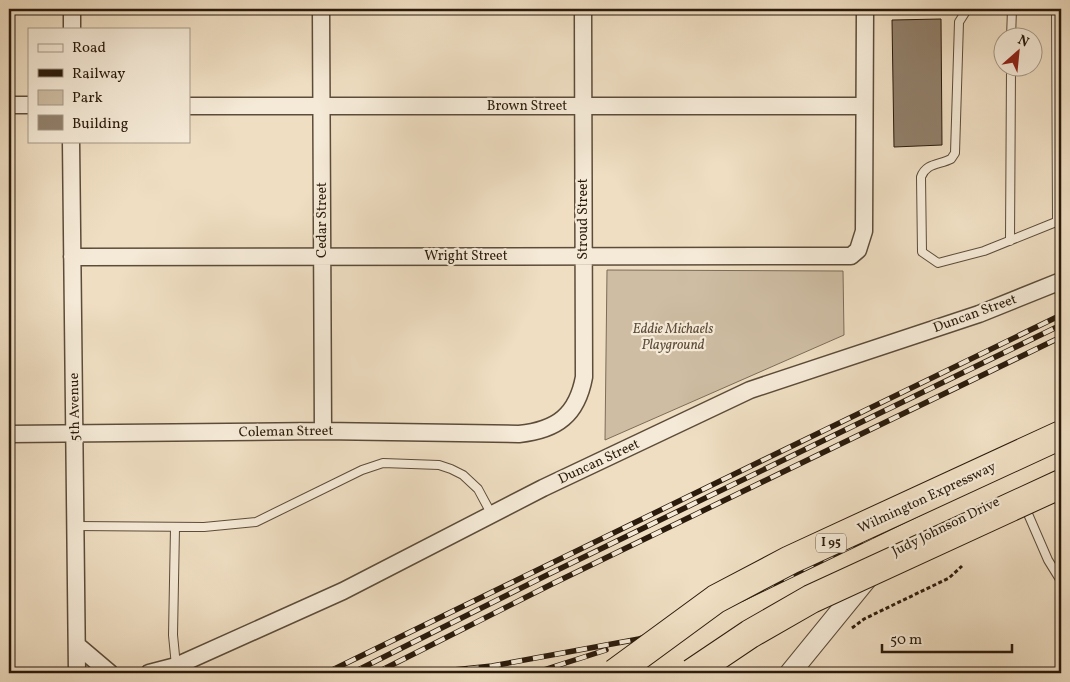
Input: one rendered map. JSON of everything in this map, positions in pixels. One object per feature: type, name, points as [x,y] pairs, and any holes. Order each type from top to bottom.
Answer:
[{"type":"highway","name":"Wilmington Expressway","points":[[615,673],[716,599],[790,560],[1061,435]]},
{"type":"highway","points":[[692,673],[750,634],[811,599],[906,557],[975,522],[1061,484]]},
{"type":"street","points":[[72,9],[72,28]]},
{"type":"street","name":"Cedar Street","points":[[321,9],[323,431]]},
{"type":"street","name":"Stroud Street","points":[[560,421],[576,406],[584,377],[583,9]]},
{"type":"street","points":[[864,106],[865,9]]},
{"type":"street","points":[[9,105],[28,105]]},
{"type":"street","name":"Brown Street","points":[[190,106],[864,106]]},
{"type":"street","name":"Wright Street","points":[[72,257],[844,256],[856,253],[864,231],[864,106]]},
{"type":"street","name":"5th Avenue","points":[[71,142],[77,673]]},
{"type":"street","name":"Duncan Street","points":[[149,673],[176,666],[343,591],[492,515],[750,390],[979,314],[1061,281]]},
{"type":"street","name":"Coleman Street","points":[[9,434],[75,435],[323,431],[519,434],[536,432],[560,421]]},
{"type":"street","name":"Judy Johnson Drive","points":[[790,673],[851,596],[891,552],[1061,472]]},
{"type":"street","points":[[76,645],[110,673]]},
{"type":"lane","points":[[974,9],[966,11],[959,22],[955,153],[951,159],[928,166],[923,170],[921,177],[922,252],[938,263],[984,251],[1059,221],[1056,9]]},
{"type":"lane","points":[[1011,28],[1012,9]]},
{"type":"lane","points":[[1010,241],[1011,78]]},
{"type":"lane","points":[[76,526],[175,528],[256,522],[362,470],[383,463],[438,464],[463,475],[478,489],[492,515]]},
{"type":"lane","points":[[1019,491],[1040,544],[1061,581]]},
{"type":"lane","points":[[175,528],[173,635],[176,666]]},
{"type":"path","points":[[848,631],[864,619],[949,578],[962,566]]},
{"type":"green space","name":"Eddie Michaels Playground","points":[[607,270],[843,271],[844,335],[605,440]]},
{"type":"building","points":[[941,19],[942,145],[894,147],[892,20]]},
{"type":"railway","points":[[326,673],[1061,315]]},
{"type":"railway","points":[[352,673],[547,575],[1061,325]]},
{"type":"railway","points":[[376,673],[552,584],[1061,337]]},
{"type":"railway","points":[[424,673],[492,666],[639,639],[742,599],[1061,445]]},
{"type":"railway","points":[[534,673],[606,650]]}]
